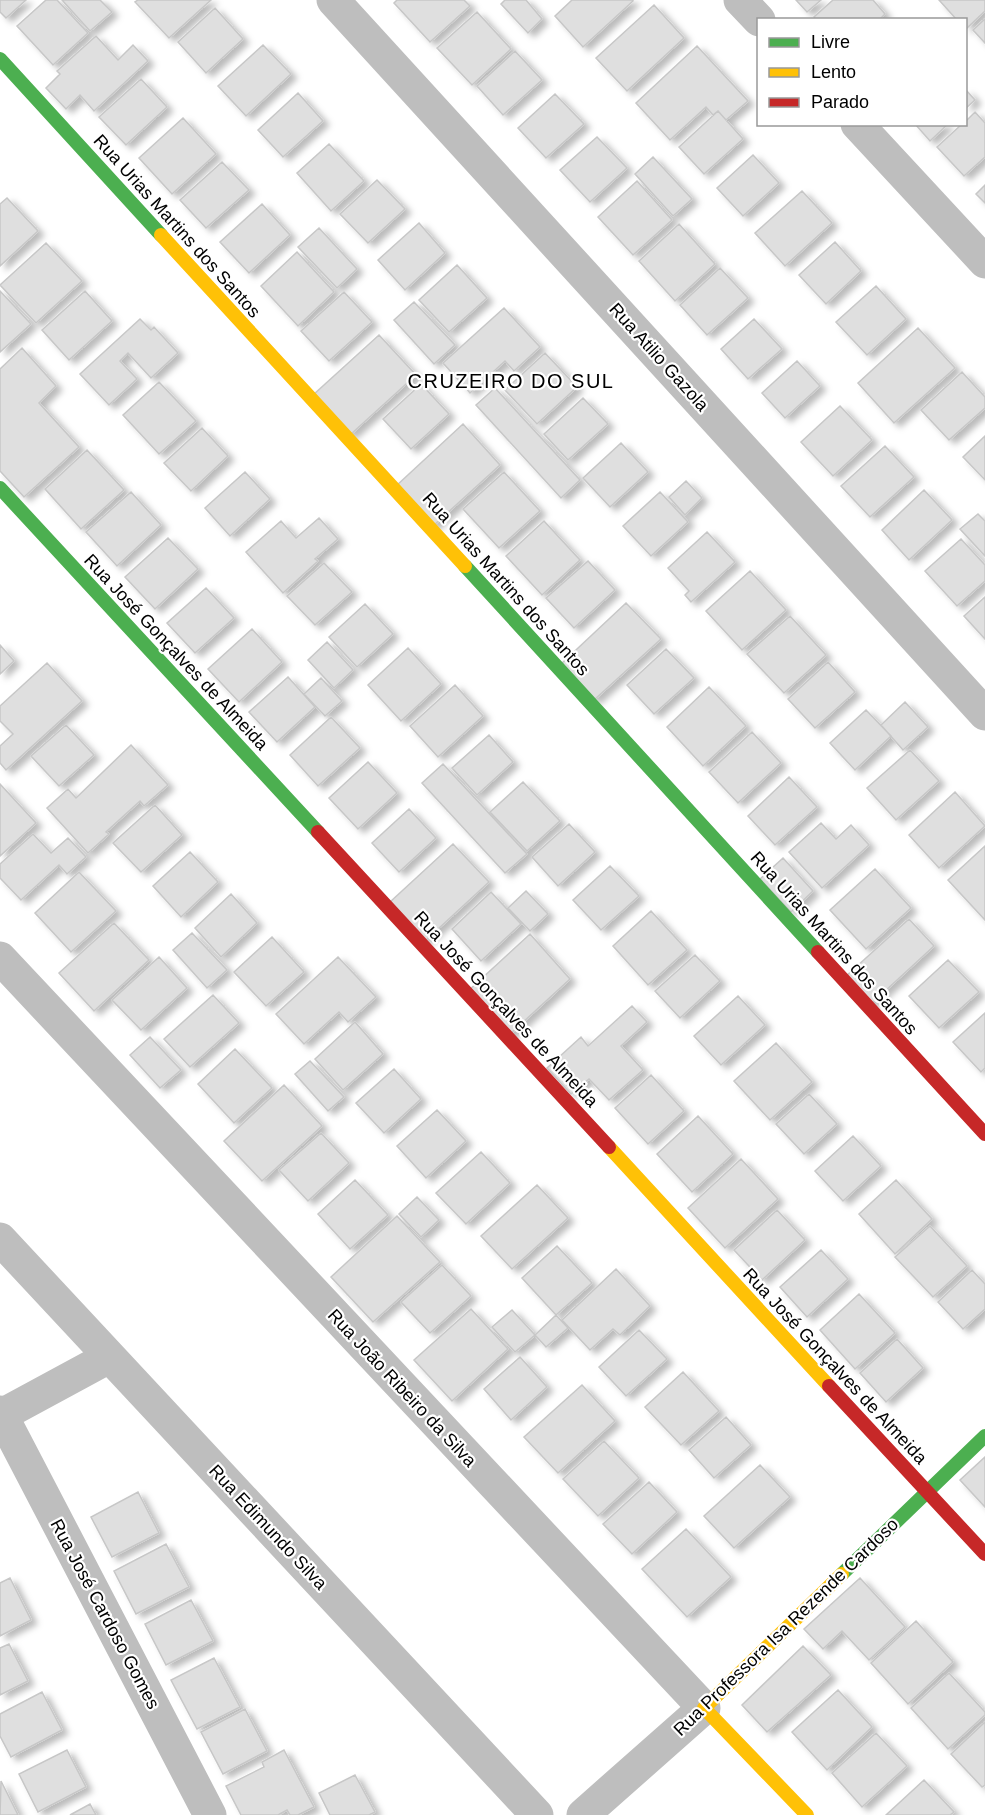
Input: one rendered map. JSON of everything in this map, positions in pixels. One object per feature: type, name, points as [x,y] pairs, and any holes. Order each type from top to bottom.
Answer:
[{"type":"street","name":"Rua Atilio Gazola","points":[[333,0],[985,714]]},
{"type":"street","points":[[740,0],[757,18]]},
{"type":"street","name":"Rua Urias Martins dos Santos","points":[[0,59],[985,1134]]},
{"type":"street","points":[[859,126],[985,262]]},
{"type":"street","name":"Rua José Gonçalves de Almeida","points":[[0,488],[985,1554]]},
{"type":"street","name":"Rua João Ribeiro da Silva","points":[[0,958],[807,1815]]},
{"type":"street","name":"Rua Edimundo Silva","points":[[0,1239],[537,1815]]},
{"type":"street","points":[[0,1414],[109,1358]]},
{"type":"street","name":"Rua José Cardoso Gomes","points":[[0,1414],[210,1815]]},
{"type":"street","name":"Rua Professora Isa Rezende Cardoso","points":[[583,1815],[704,1708],[985,1436]]},
{"type":"building","points":[[0,0],[26,0],[6,18],[0,12]]},
{"type":"building","points":[[46,0],[57,0],[88,33],[53,65],[17,26]]},
{"type":"building","points":[[62,0],[100,0],[112,12],[90,31]]},
{"type":"building","points":[[138,0],[211,0],[169,38],[135,2]]},
{"type":"building","points":[[397,0],[464,0],[470,6],[430,42],[394,3]]},
{"type":"building","points":[[505,0],[526,0],[542,19],[528,33],[501,4]]},
{"type":"building","points":[[572,0],[633,1],[583,47],[555,16]]},
{"type":"building","points":[[796,0],[821,0],[807,12]]},
{"type":"building","points":[[833,0],[873,0],[885,14],[881,18],[814,17]]},
{"type":"building","points":[[939,0],[985,0],[985,11],[967,28],[967,18],[955,18]]},
{"type":"building","points":[[654,5],[684,38],[627,91],[596,58]]},
{"type":"building","points":[[215,8],[243,39],[206,73],[178,42]]},
{"type":"building","points":[[477,12],[511,49],[472,85],[437,48]]},
{"type":"building","points":[[985,19],[985,43],[973,30]]},
{"type":"building","points":[[96,36],[118,60],[133,45],[148,61],[94,111],[80,95],[66,109],[46,88],[60,74],[57,71]]},
{"type":"building","points":[[263,45],[291,74],[246,116],[218,86]]},
{"type":"building","points":[[697,46],[748,101],[726,120],[718,111],[713,115],[706,107],[670,140],[636,103]]},
{"type":"building","points":[[515,51],[542,80],[503,115],[477,86]]},
{"type":"building","points":[[141,79],[167,107],[126,145],[99,117]]},
{"type":"building","points":[[967,91],[975,100],[967,107]]},
{"type":"building","points":[[298,93],[323,121],[283,157],[258,130]]},
{"type":"building","points":[[555,94],[584,124],[546,158],[518,128]]},
{"type":"building","points":[[718,111],[743,139],[704,174],[679,147]]},
{"type":"building","points":[[975,112],[985,123],[985,157],[964,176],[937,147],[960,126],[967,126],[967,120]]},
{"type":"building","points":[[183,118],[216,154],[172,194],[139,158]]},
{"type":"building","points":[[917,126],[946,126],[930,141]]},
{"type":"building","points":[[597,137],[627,168],[590,202],[560,170]]},
{"type":"building","points":[[329,144],[364,181],[331,211],[297,173]]},
{"type":"building","points":[[753,155],[779,183],[743,216],[717,188]]},
{"type":"building","points":[[653,157],[692,199],[673,216],[635,174]]},
{"type":"building","points":[[222,162],[249,190],[206,228],[180,200]]},
{"type":"building","points":[[377,180],[405,209],[368,243],[340,214]]},
{"type":"building","points":[[637,181],[672,220],[633,255],[598,217]]},
{"type":"building","points":[[985,185],[985,203],[976,194]]},
{"type":"building","points":[[802,191],[832,223],[785,266],[755,233]]},
{"type":"building","points":[[7,198],[38,231],[0,266],[0,204]]},
{"type":"building","points":[[262,204],[290,235],[249,273],[220,242]]},
{"type":"building","points":[[419,223],[445,253],[405,290],[378,260]]},
{"type":"building","points":[[679,224],[715,264],[675,301],[639,261]]},
{"type":"building","points":[[319,228],[357,269],[337,288],[298,247]]},
{"type":"building","points":[[835,242],[861,271],[826,304],[799,275]]},
{"type":"building","points":[[46,243],[82,281],[36,323],[0,285]]},
{"type":"building","points":[[297,252],[334,292],[298,326],[261,286]]},
{"type":"building","points":[[457,265],[487,298],[449,332],[419,300]]},
{"type":"building","points":[[720,268],[748,298],[707,335],[680,305]]},
{"type":"building","points":[[876,286],[906,319],[867,355],[836,322]]},
{"type":"building","points":[[0,291],[31,324],[0,352]]},
{"type":"building","points":[[85,291],[112,321],[69,360],[42,330]]},
{"type":"building","points":[[344,292],[372,322],[329,361],[301,331]]},
{"type":"building","points":[[414,302],[455,345],[434,364],[394,320]]},
{"type":"building","points":[[504,308],[540,347],[514,371],[505,361],[470,393],[443,363]]},
{"type":"building","points":[[140,319],[151,330],[154,327],[178,353],[151,378],[128,353],[120,361],[137,379],[109,405],[80,374]]},
{"type":"building","points":[[754,319],[782,349],[748,379],[721,349]]},
{"type":"building","points":[[918,328],[955,368],[894,423],[858,383]]},
{"type":"building","points":[[379,335],[416,375],[350,435],[313,395]]},
{"type":"building","points":[[22,348],[56,386],[39,403],[79,447],[24,497],[0,471],[0,369]]},
{"type":"building","points":[[545,353],[577,387],[537,424],[505,390]]},
{"type":"building","points":[[797,361],[820,386],[785,418],[762,393]]},
{"type":"building","points":[[962,372],[985,397],[985,408],[949,440],[921,410]]},
{"type":"building","points":[[159,382],[196,421],[159,454],[123,415]]},
{"type":"building","points":[[421,384],[449,414],[411,449],[383,419]]},
{"type":"building","points":[[495,388],[580,480],[561,498],[476,405]]},
{"type":"building","points":[[583,398],[608,424],[568,460],[544,434]]},
{"type":"building","points":[[840,406],[872,440],[833,476],[801,442]]},
{"type":"building","points":[[463,424],[500,465],[433,526],[396,486]]},
{"type":"building","points":[[202,428],[228,456],[191,491],[164,463]]},
{"type":"building","points":[[985,436],[985,480],[963,457]]},
{"type":"building","points":[[621,443],[648,472],[610,507],[583,478]]},
{"type":"building","points":[[885,446],[914,477],[870,517],[841,486]]},
{"type":"building","points":[[87,450],[124,490],[81,529],[45,489]]},
{"type":"building","points":[[245,472],[270,499],[230,536],[205,508]]},
{"type":"building","points":[[504,472],[540,511],[499,548],[463,509]]},
{"type":"building","points":[[686,481],[702,498],[685,515],[669,497]]},
{"type":"building","points":[[924,490],[952,520],[909,560],[882,530]]},
{"type":"building","points":[[131,492],[161,525],[117,566],[86,532]]},
{"type":"building","points":[[660,492],[688,522],[651,556],[623,526]]},
{"type":"building","points":[[978,514],[985,521],[985,556],[960,529]]},
{"type":"building","points":[[319,518],[338,539],[315,559],[318,561],[283,593],[246,552],[281,521],[296,538]]},
{"type":"building","points":[[544,521],[580,560],[542,595],[506,556]]},
{"type":"building","points":[[707,532],[735,562],[691,602],[685,595],[689,591],[668,568]]},
{"type":"building","points":[[168,538],[198,569],[155,609],[125,577]]},
{"type":"building","points":[[961,539],[985,565],[985,581],[957,606],[925,571]]},
{"type":"building","points":[[588,561],[615,590],[574,628],[546,598]]},
{"type":"building","points":[[324,563],[352,592],[315,625],[287,596]]},
{"type":"building","points":[[750,571],[786,610],[742,650],[706,611]]},
{"type":"building","points":[[206,588],[234,618],[195,653],[167,623]]},
{"type":"building","points":[[985,597],[985,639],[964,616]]},
{"type":"building","points":[[626,603],[661,639],[594,700],[561,664]]},
{"type":"building","points":[[365,604],[393,634],[357,667],[329,637]]},
{"type":"building","points":[[790,616],[826,655],[784,693],[747,654]]},
{"type":"building","points":[[252,629],[282,662],[239,702],[208,669]]},
{"type":"building","points":[[327,642],[353,670],[334,688],[308,660]]},
{"type":"building","points":[[0,645],[14,661],[0,674]]},
{"type":"building","points":[[408,648],[441,684],[401,721],[368,685]]},
{"type":"building","points":[[666,649],[694,678],[654,714],[627,685]]},
{"type":"building","points":[[828,662],[855,692],[815,728],[788,699]]},
{"type":"building","points":[[47,663],[82,701],[6,770],[0,763],[0,746],[13,734],[0,721],[0,706]]},
{"type":"building","points":[[288,677],[315,707],[277,742],[249,712]]},
{"type":"building","points":[[321,678],[342,701],[325,716],[304,694]]},
{"type":"building","points":[[455,685],[483,716],[438,757],[410,726]]},
{"type":"building","points":[[709,687],[746,726],[703,766],[667,727]]},
{"type":"building","points":[[905,702],[928,727],[903,750],[881,725]]},
{"type":"building","points":[[866,710],[891,736],[855,770],[830,743]]},
{"type":"building","points":[[331,717],[360,748],[318,786],[290,755]]},
{"type":"building","points":[[66,725],[94,755],[59,786],[31,756]]},
{"type":"building","points":[[752,732],[781,763],[738,803],[709,772]]},
{"type":"building","points":[[489,735],[513,762],[477,795],[452,768]]},
{"type":"building","points":[[131,745],[168,785],[144,806],[140,801],[106,832],[109,834],[88,853],[47,808],[68,789],[76,798]]},
{"type":"building","points":[[910,750],[939,781],[896,820],[867,788]]},
{"type":"building","points":[[368,762],[397,793],[358,829],[329,798]]},
{"type":"building","points":[[443,764],[527,854],[505,873],[422,783]]},
{"type":"building","points":[[789,777],[817,807],[775,845],[748,816]]},
{"type":"building","points":[[523,782],[560,821],[527,851],[490,812]]},
{"type":"building","points":[[0,784],[36,823],[0,856]]},
{"type":"building","points":[[955,792],[985,826],[939,868],[909,835]]},
{"type":"building","points":[[155,805],[182,835],[141,872],[113,843]]},
{"type":"building","points":[[409,809],[436,838],[399,872],[372,843]]},
{"type":"building","points":[[821,823],[836,839],[851,825],[869,845],[822,888],[789,852]]},
{"type":"building","points":[[569,824],[595,852],[558,886],[532,857]]},
{"type":"building","points":[[33,834],[51,853],[68,838],[86,857],[67,874],[59,865],[21,900],[0,878],[0,864]]},
{"type":"building","points":[[453,844],[489,882],[425,941],[390,902]]},
{"type":"building","points":[[985,846],[985,920],[948,880]]},
{"type":"building","points":[[190,852],[218,882],[181,917],[153,886]]},
{"type":"building","points":[[783,858],[813,891],[791,912],[760,879]]},
{"type":"building","points":[[610,866],[639,896],[601,930],[573,900]]},
{"type":"building","points":[[875,869],[911,908],[866,949],[830,910]]},
{"type":"building","points":[[79,872],[116,911],[71,952],[35,913]]},
{"type":"building","points":[[526,891],[548,914],[530,931],[508,908]]},
{"type":"building","points":[[491,892],[521,924],[481,961],[452,929]]},
{"type":"building","points":[[231,894],[257,923],[221,957],[195,928]]},
{"type":"building","points":[[651,911],[687,950],[648,985],[613,946]]},
{"type":"building","points":[[909,919],[934,946],[871,1004],[845,977]]},
{"type":"building","points":[[114,923],[149,960],[94,1011],[59,973]]},
{"type":"building","points":[[192,933],[227,970],[207,988],[173,950]]},
{"type":"building","points":[[530,934],[570,979],[508,1036],[467,992]]},
{"type":"building","points":[[272,937],[304,972],[266,1006],[234,972]]},
{"type":"building","points":[[695,955],[720,981],[680,1018],[655,991]]},
{"type":"building","points":[[159,957],[187,988],[141,1030],[112,1000]]},
{"type":"building","points":[[338,957],[376,997],[348,1022],[339,1012],[304,1044],[276,1014]]},
{"type":"building","points":[[948,960],[979,992],[939,1028],[909,996]]},
{"type":"building","points":[[213,995],[239,1023],[190,1067],[164,1039]]},
{"type":"building","points":[[738,996],[765,1025],[721,1065],[694,1036]]},
{"type":"building","points":[[632,1006],[647,1022],[621,1046],[643,1070],[609,1100],[589,1079],[571,1094],[547,1068],[581,1037],[588,1046]]},
{"type":"building","points":[[985,1013],[985,1068],[981,1072],[953,1042]]},
{"type":"building","points":[[355,1022],[383,1054],[343,1090],[315,1059]]},
{"type":"building","points":[[150,1037],[181,1070],[160,1088],[130,1055]]},
{"type":"building","points":[[776,1043],[812,1082],[770,1120],[734,1081]]},
{"type":"building","points":[[235,1049],[272,1088],[234,1123],[198,1084]]},
{"type":"building","points":[[310,1061],[344,1097],[328,1111],[295,1074]]},
{"type":"building","points":[[394,1069],[421,1099],[384,1133],[356,1103]]},
{"type":"building","points":[[651,1075],[684,1111],[648,1144],[615,1108]]},
{"type":"building","points":[[284,1085],[322,1126],[262,1181],[224,1141]]},
{"type":"building","points":[[809,1094],[837,1124],[804,1154],[776,1124]]},
{"type":"building","points":[[437,1110],[466,1141],[426,1178],[397,1146]]},
{"type":"building","points":[[698,1116],[733,1154],[692,1192],[657,1154]]},
{"type":"building","points":[[321,1133],[349,1163],[308,1201],[279,1170]]},
{"type":"building","points":[[853,1136],[881,1166],[843,1201],[815,1171]]},
{"type":"building","points":[[481,1152],[510,1183],[466,1224],[436,1193]]},
{"type":"building","points":[[741,1159],[778,1199],[725,1248],[688,1208]]},
{"type":"building","points":[[355,1180],[388,1215],[350,1249],[318,1214]]},
{"type":"building","points":[[896,1180],[932,1219],[895,1254],[859,1214]]},
{"type":"building","points":[[537,1185],[568,1218],[512,1269],[481,1236]]},
{"type":"building","points":[[417,1197],[439,1220],[421,1237],[399,1214]]},
{"type":"building","points":[[777,1210],[805,1240],[762,1280],[734,1250]]},
{"type":"building","points":[[397,1216],[440,1262],[373,1322],[331,1277]]},
{"type":"building","points":[[930,1226],[967,1266],[933,1297],[895,1257]]},
{"type":"building","points":[[557,1246],[592,1283],[556,1315],[522,1278]]},
{"type":"building","points":[[821,1250],[848,1279],[807,1317],[780,1287]]},
{"type":"building","points":[[442,1265],[471,1296],[430,1333],[401,1302]]},
{"type":"building","points":[[616,1269],[650,1306],[620,1335],[613,1329],[590,1350],[562,1320]]},
{"type":"building","points":[[972,1270],[985,1284],[985,1309],[963,1329],[938,1302]]},
{"type":"building","points":[[859,1294],[895,1333],[855,1369],[820,1330]]},
{"type":"building","points":[[471,1309],[508,1349],[452,1401],[414,1360]]},
{"type":"building","points":[[512,1310],[535,1335],[515,1352],[492,1327]]},
{"type":"building","points":[[556,1315],[568,1328],[546,1347],[535,1335]]},
{"type":"building","points":[[639,1330],[667,1359],[626,1396],[599,1367]]},
{"type":"building","points":[[897,1339],[923,1368],[886,1402],[860,1373]]},
{"type":"building","points":[[520,1357],[547,1387],[511,1420],[484,1389]]},
{"type":"building","points":[[683,1372],[719,1411],[681,1445],[645,1407]]},
{"type":"building","points":[[582,1385],[615,1421],[558,1473],[524,1437]]},
{"type":"building","points":[[726,1417],[751,1445],[714,1478],[689,1450]]},
{"type":"building","points":[[604,1441],[639,1478],[598,1516],[563,1479]]},
{"type":"building","points":[[985,1457],[985,1507],[960,1480]]},
{"type":"building","points":[[760,1465],[790,1497],[734,1548],[704,1516]]},
{"type":"building","points":[[649,1482],[677,1512],[632,1554],[603,1524]]},
{"type":"building","points":[[138,1492],[159,1533],[112,1557],[91,1517]]},
{"type":"building","points":[[686,1529],[731,1577],[687,1617],[642,1569]]},
{"type":"building","points":[[166,1544],[189,1587],[136,1614],[114,1571]]},
{"type":"building","points":[[10,1578],[31,1620],[0,1636],[0,1583]]},
{"type":"building","points":[[860,1578],[905,1627],[869,1660],[842,1631],[823,1649],[804,1629]]},
{"type":"building","points":[[191,1600],[213,1641],[166,1665],[145,1624]]},
{"type":"building","points":[[916,1621],[953,1662],[908,1704],[871,1663]]},
{"type":"building","points":[[9,1644],[28,1681],[0,1695],[0,1648]]},
{"type":"building","points":[[803,1646],[831,1675],[767,1732],[742,1705]]},
{"type":"building","points":[[214,1658],[240,1707],[197,1729],[171,1680]]},
{"type":"building","points":[[949,1673],[985,1712],[985,1715],[948,1749],[911,1708]]},
{"type":"building","points":[[838,1690],[872,1727],[827,1770],[792,1732]]},
{"type":"building","points":[[42,1692],[62,1730],[11,1757],[0,1736],[0,1714]]},
{"type":"building","points":[[245,1709],[267,1751],[223,1774],[201,1732]]},
{"type":"building","points":[[985,1722],[985,1785],[982,1787],[951,1754]]},
{"type":"building","points":[[876,1733],[907,1766],[862,1807],[832,1773]]},
{"type":"building","points":[[67,1750],[86,1787],[38,1812],[19,1774]]},
{"type":"building","points":[[284,1750],[314,1807],[298,1815],[290,1815],[287,1810],[278,1815],[241,1815],[226,1786],[264,1767],[262,1762]]},
{"type":"building","points":[[355,1775],[375,1812],[369,1815],[330,1815],[319,1793]]},
{"type":"building","points":[[924,1780],[954,1812],[950,1815],[886,1815]]},
{"type":"building","points":[[1,1781],[18,1815],[0,1815]]},
{"type":"building","points":[[90,1804],[96,1815],[70,1815]]},
{"type":"traffic: fast","points":[[0,59],[161,235]]},
{"type":"traffic: fast","points":[[0,488],[318,832]]},
{"type":"traffic: fast","points":[[465,566],[818,952]]},
{"type":"traffic: fast","points":[[842,1574],[985,1436]]},
{"type":"traffic: slow","points":[[161,235],[465,566]]},
{"type":"traffic: slow","points":[[609,1147],[829,1386]]},
{"type":"traffic: slow","points":[[807,1815],[704,1708],[842,1574]]},
{"type":"traffic: jam","points":[[318,832],[609,1147]]},
{"type":"traffic: jam","points":[[818,952],[985,1134]]},
{"type":"traffic: jam","points":[[829,1386],[985,1554]]},
{"type":"district","name":"CRUZEIRO DO SUL","points":[[511,381]]}]
